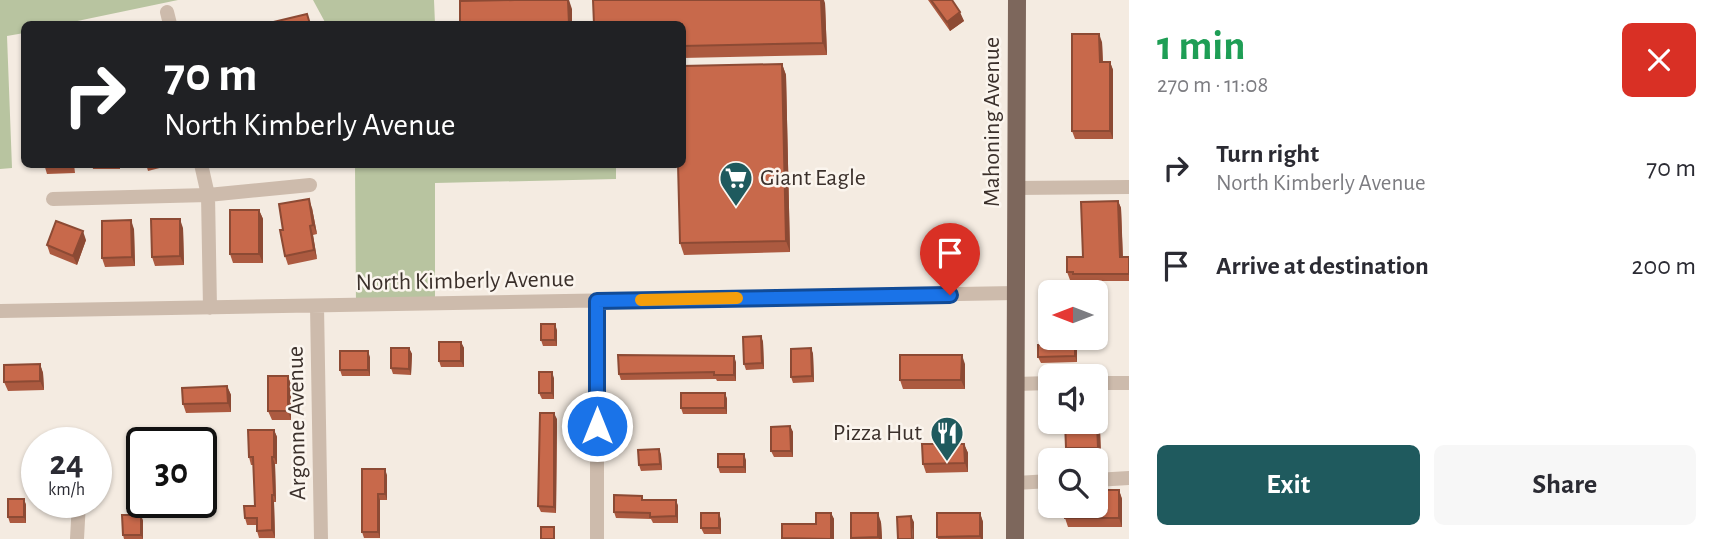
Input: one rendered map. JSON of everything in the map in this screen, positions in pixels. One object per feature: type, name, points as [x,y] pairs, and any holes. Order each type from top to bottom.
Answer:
[{"type":"main road","name":"Mahoning Avenue","points":[[1014,539],[1017,0]]},
{"type":"street","points":[[202,168],[208,195],[211,308]]},
{"type":"street","points":[[52,199],[208,195],[310,185]]},
{"type":"street","points":[[1016,188],[1129,187]]},
{"type":"street","name":"North Kimberly Avenue","points":[[0,311],[1015,293]]},
{"type":"street","points":[[597,301],[597,539]]},
{"type":"street","name":"Argonne Avenue","points":[[317,306],[321,539]]},
{"type":"street","points":[[1015,384],[1038,383]]},
{"type":"street","points":[[1108,383],[1129,383]]},
{"type":"street","points":[[1108,479],[1129,478]]},
{"type":"street","points":[[1015,483],[1038,482]]},
{"type":"street","points":[[77,539],[78,518]]},
{"type":"green space","points":[[0,0],[178,0],[77,21],[21,21],[21,34],[7,36],[12,168],[0,169]]},
{"type":"green space","points":[[313,0],[434,0],[435,21],[324,21]]},
{"type":"green space","points":[[355,168],[616,168],[616,179],[435,183],[435,304],[356,305]]},
{"type":"building","points":[[568,0],[569,21],[460,21],[460,1]]},
{"type":"building","points":[[593,0],[821,0],[823,43],[686,46],[686,21],[594,21]]},
{"type":"building","points":[[931,0],[952,0],[960,12],[947,22]]},
{"type":"building","points":[[307,14],[309,21],[277,21]]},
{"type":"building","points":[[1072,34],[1099,34],[1100,62],[1110,62],[1110,131],[1072,131]]},
{"type":"building","name":"Giant Eagle","points":[[782,64],[786,241],[680,243],[678,168],[686,168],[686,66]]},
{"type":"building","points":[[309,199],[314,250],[285,256],[279,204]]},
{"type":"building","points":[[1118,201],[1120,257],[1129,257],[1129,274],[1067,272],[1067,257],[1083,257],[1081,202]]},
{"type":"building","points":[[230,210],[259,210],[259,254],[230,254]]},
{"type":"building","points":[[151,219],[180,219],[180,256],[152,257]]},
{"type":"building","points":[[131,220],[132,257],[102,258],[102,221]]},
{"type":"building","points":[[56,221],[83,231],[73,256],[47,245]]},
{"type":"building","points":[[541,324],[555,324],[555,340],[541,340]]},
{"type":"building","points":[[761,336],[762,363],[744,364],[743,337]]},
{"type":"building","points":[[439,342],[461,342],[461,361],[439,361]]},
{"type":"building","points":[[391,348],[409,348],[409,369],[391,368]]},
{"type":"building","points":[[811,348],[812,376],[791,377],[791,349]]},
{"type":"building","points":[[1038,350],[1075,350],[1075,356],[1038,357]]},
{"type":"building","points":[[340,351],[368,351],[368,370],[340,370]]},
{"type":"building","points":[[618,355],[734,356],[734,375],[714,375],[714,372],[619,374]]},
{"type":"building","points":[[900,355],[962,355],[961,380],[900,380]]},
{"type":"building","points":[[40,364],[40,381],[4,382],[4,365]]},
{"type":"building","points":[[539,372],[552,372],[552,393],[539,393]]},
{"type":"building","points":[[268,376],[288,376],[288,411],[268,411]]},
{"type":"building","points":[[227,386],[228,403],[183,404],[182,388]]},
{"type":"building","points":[[681,393],[725,393],[725,408],[681,408]]},
{"type":"building","points":[[540,413],[554,413],[554,507],[538,506]]},
{"type":"building","points":[[790,426],[791,451],[771,451],[771,427]]},
{"type":"building","points":[[248,430],[274,430],[272,530],[257,531],[257,518],[245,518],[244,506],[255,506],[253,457],[249,457]]},
{"type":"building","points":[[1065,434],[1097,434],[1098,448],[1066,448]]},
{"type":"building","points":[[922,444],[964,444],[965,463],[923,464]]},
{"type":"building","points":[[659,449],[660,464],[639,465],[638,450]]},
{"type":"building","points":[[718,454],[744,454],[744,467],[718,467]]},
{"type":"building","points":[[362,469],[385,469],[385,494],[378,494],[378,532],[362,532]]},
{"type":"building","points":[[1108,490],[1119,490],[1119,518],[1108,518]]},
{"type":"building","points":[[614,495],[642,496],[642,500],[676,500],[676,516],[650,517],[650,513],[614,512]]},
{"type":"building","points":[[8,499],[21,499],[21,517],[8,517]]},
{"type":"building","points":[[701,513],[719,513],[719,528],[701,528]]},
{"type":"building","points":[[816,513],[831,513],[831,539],[782,538],[782,524],[816,524]]},
{"type":"building","points":[[851,513],[878,513],[878,537],[851,538]]},
{"type":"building","points":[[937,513],[980,513],[980,536],[937,537]]},
{"type":"building","points":[[122,515],[126,515],[126,518],[141,518],[141,535],[123,535]]},
{"type":"building","points":[[911,516],[912,539],[898,539],[897,517]]},
{"type":"building","points":[[541,527],[554,527],[554,539],[541,539]]},
{"type":"slow traffic","points":[[641,300],[737,298]]},
{"type":"place","name":"Giant Eagle","points":[[736,208]]},
{"type":"place","name":"Pizza Hut","points":[[947,463]]},
{"type":"route","points":[[597,426],[597,301],[950,295]]}]
